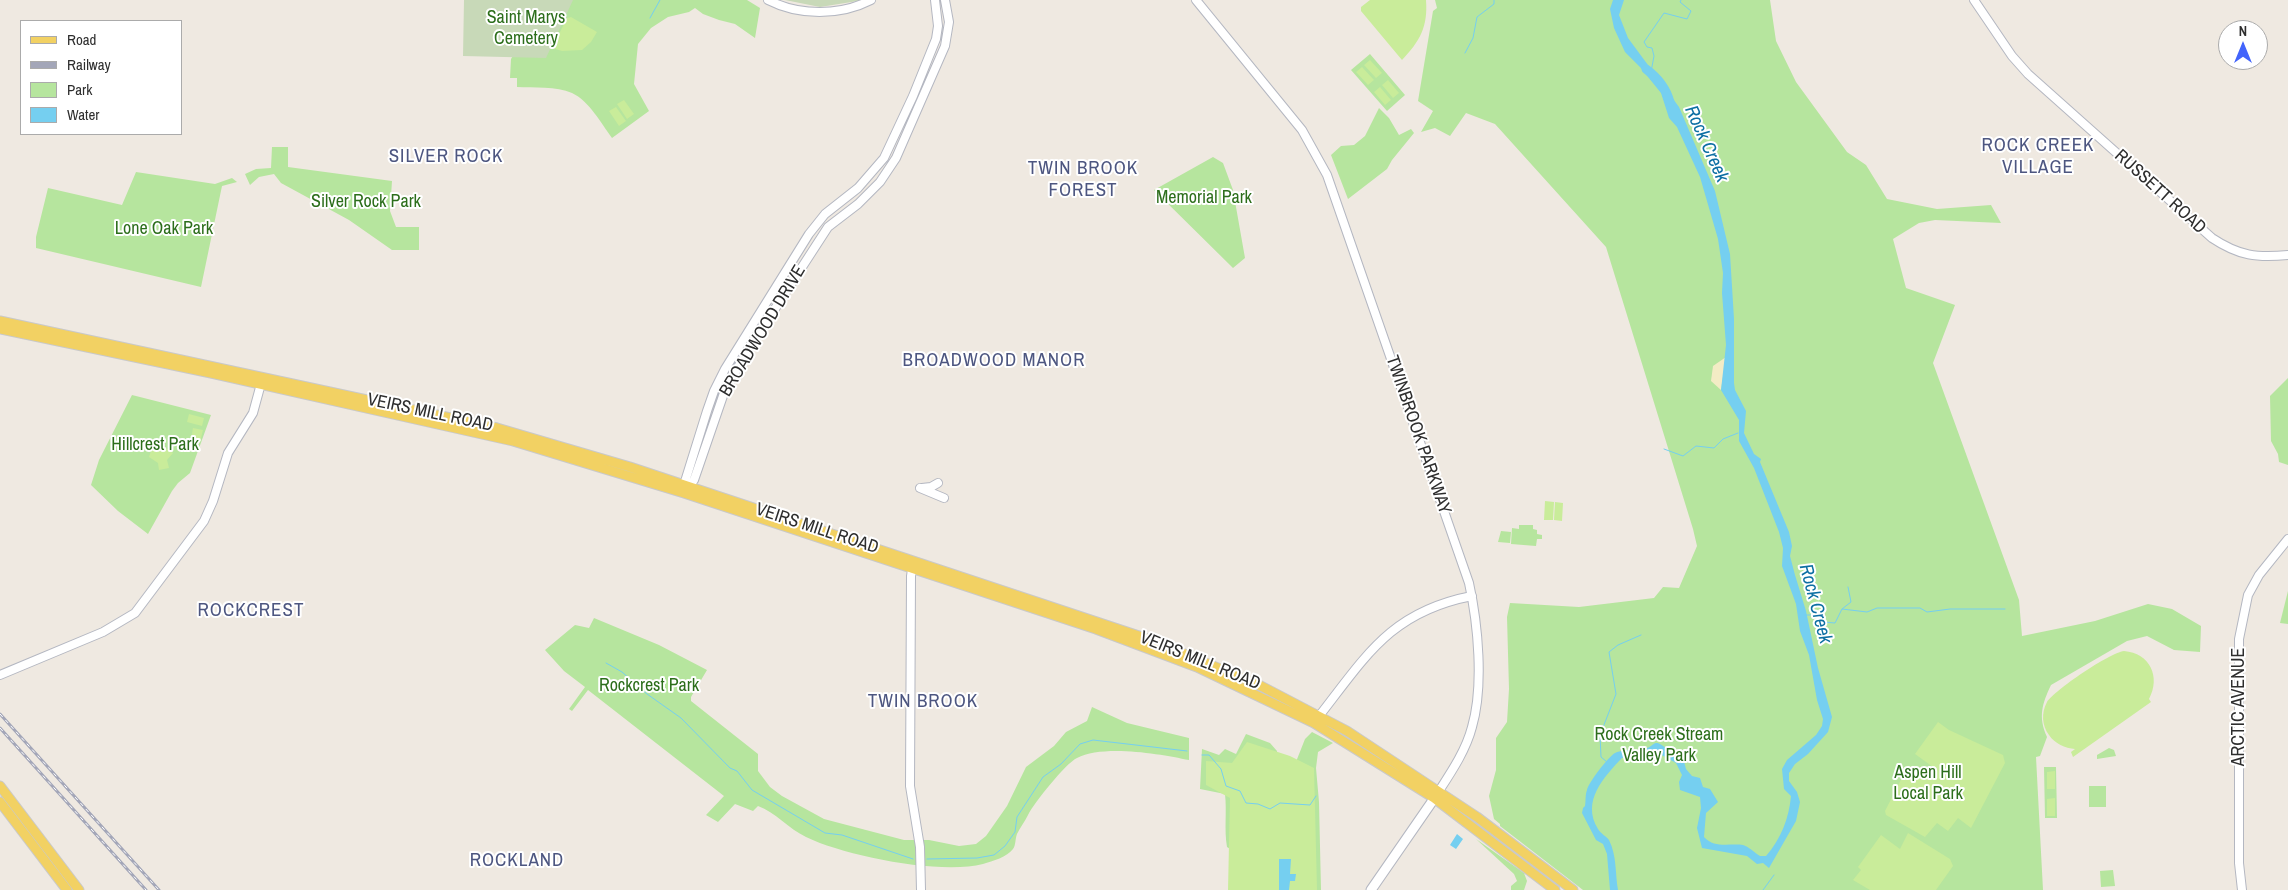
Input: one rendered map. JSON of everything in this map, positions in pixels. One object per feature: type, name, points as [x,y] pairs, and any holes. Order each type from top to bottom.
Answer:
[{"type":"main road","name":"VEIRS MILL ROAD","points":[[0,321],[503,439],[686,488],[912,565],[1098,625],[1353,734],[1573,890]]},
{"type":"main road","name":"VEIRS MILL ROAD","points":[[0,329],[262,381]]},
{"type":"main road","points":[[0,786],[79,890]]},
{"type":"main road","name":"VEIRS MILL ROAD","points":[[1437,795],[1555,890]]},
{"type":"main road","name":"TWINBROOK PARKWAY","points":[[1371,890],[1437,795]]},
{"type":"main road","points":[[0,802],[67,890]]},
{"type":"street","points":[[768,0],[791,8],[827,12],[858,6],[870,0]]},
{"type":"street","name":"BROADWOOD DRIVE","points":[[686,488],[714,391],[735,353],[809,234],[825,214],[858,188],[884,158],[913,96],[936,39],[938,26],[935,0]]},
{"type":"street","name":"BROADWOOD DRIVE","points":[[686,488],[725,390],[745,355],[828,227],[858,204],[880,182],[896,158],[945,46],[949,22],[945,0]]},
{"type":"street","name":"TWINBROOK PARKWAY","points":[[1196,0],[1302,130],[1327,175],[1466,574],[1472,596],[1478,645],[1478,674],[1472,726],[1458,761],[1437,795]]},
{"type":"street","name":"RUSSETT ROAD","points":[[1974,0],[2012,56],[2028,74],[2212,238],[2225,247],[2246,255],[2288,255]]},
{"type":"street","points":[[0,675],[103,632],[140,604],[204,521],[213,501],[228,453],[253,413],[262,381]]},
{"type":"street","points":[[938,483],[931,487],[920,488],[944,498]]},
{"type":"street","name":"ARCTIC AVENUE","points":[[2242,890],[2239,863],[2239,639],[2243,610],[2248,595],[2259,575],[2288,539]]},
{"type":"street","points":[[912,565],[910,786],[919,841],[921,890]]},
{"type":"street","points":[[1317,719],[1381,639],[1408,618],[1429,608],[1472,596]]},
{"type":"green space","name":"Saint Marys Cemetery","points":[[464,0],[573,0],[546,58],[463,56]]},
{"type":"green space","points":[[547,0],[747,0],[760,8],[755,38],[735,24],[703,14],[695,8],[689,12],[668,17],[651,28],[638,44],[634,84],[649,111],[612,138],[584,101],[572,93],[559,89],[517,87],[517,78],[510,78],[511,59]]},
{"type":"green space","points":[[785,0],[864,0],[820,7]]},
{"type":"green space","points":[[1370,0],[1426,0],[1426,18],[1422,33],[1402,60],[1361,11],[1361,7]]},
{"type":"green space","name":"Rock Creek Stream Valley Park","points":[[1435,0],[1770,0],[1776,41],[1796,82],[1847,152],[1866,165],[1887,199],[1937,209],[1991,205],[2001,223],[1935,220],[1919,223],[1893,239],[1906,288],[1955,305],[1933,363],[2019,600],[2022,636],[2095,621],[2148,604],[2172,609],[2201,626],[2200,652],[2174,650],[2147,636],[2127,641],[2051,685],[2042,711],[2044,730],[2047,737],[2040,756],[2036,757],[2043,890],[1583,890],[1500,826],[1494,819],[1489,796],[1496,770],[1496,738],[1507,722],[1509,689],[1507,617],[1510,603],[1579,607],[1654,598],[1663,587],[1679,588],[1697,546],[1606,247],[1495,124],[1466,113],[1450,136],[1435,128],[1421,132],[1433,111],[1418,101],[1433,11],[1437,8]]},
{"type":"green space","points":[[571,17],[597,32],[591,42],[582,50],[562,51],[552,48],[567,18]]},
{"type":"green space","points":[[1370,54],[1405,95],[1387,111],[1351,70]]},
{"type":"green space","points":[[1370,60],[1382,73],[1376,78],[1364,65]]},
{"type":"green space","points":[[1362,67],[1374,80],[1368,85],[1356,72]]},
{"type":"green space","points":[[1388,80],[1399,93],[1393,98],[1382,85]]},
{"type":"green space","points":[[1380,87],[1391,100],[1385,105],[1374,92]]},
{"type":"green space","points":[[624,100],[634,114],[627,119],[617,104]]},
{"type":"green space","points":[[616,107],[626,121],[619,126],[609,111]]},
{"type":"green space","points":[[1379,108],[1389,118],[1399,135],[1411,129],[1414,133],[1387,169],[1348,199],[1331,155],[1341,146],[1354,145],[1365,136]]},
{"type":"green space","name":"Silver Rock Park","points":[[272,147],[288,147],[288,167],[392,181],[390,211],[396,227],[419,227],[419,250],[392,250],[349,220],[281,183],[274,174],[259,177],[250,185],[245,174],[256,169],[271,168]]},
{"type":"green space","name":"Memorial Park","points":[[1213,157],[1223,163],[1233,190],[1245,258],[1233,268],[1154,190]]},
{"type":"green space","name":"Lone Oak Park","points":[[136,172],[215,184],[232,178],[237,182],[222,186],[201,287],[36,248],[36,237],[48,188],[122,205]]},
{"type":"green space","points":[[2288,378],[2288,465],[2279,462],[2278,454],[2271,441],[2270,396]]},
{"type":"green space","name":"Hillcrest Park","points":[[132,395],[211,415],[190,473],[172,491],[148,534],[118,511],[91,485],[99,460]]},
{"type":"green space","points":[[189,414],[204,418],[202,426],[187,422]]},
{"type":"green space","points":[[193,428],[203,430],[200,442],[191,440]]},
{"type":"green space","points":[[163,446],[173,453],[167,460],[169,468],[159,470],[158,463],[149,457],[152,448]]},
{"type":"green space","points":[[1545,501],[1554,502],[1553,520],[1544,520]]},
{"type":"green space","points":[[1555,502],[1563,503],[1562,521],[1554,520]]},
{"type":"green space","points":[[1519,525],[1533,525],[1533,529],[1537,530],[1537,534],[1542,535],[1542,539],[1537,539],[1536,546],[1511,544],[1512,528],[1519,529]]},
{"type":"green space","points":[[1501,531],[1511,532],[1510,543],[1498,542]]},
{"type":"green space","points":[[2288,591],[2288,624],[2280,623]]},
{"type":"green space","name":"Rockcrest Park","points":[[594,618],[659,645],[707,670],[691,697],[691,701],[758,754],[758,771],[770,787],[782,796],[824,819],[904,840],[929,840],[959,846],[976,844],[986,836],[1007,806],[1026,767],[1054,746],[1066,732],[1087,721],[1092,707],[1127,723],[1189,738],[1189,760],[1148,753],[1116,751],[1088,754],[1077,758],[1058,775],[1031,809],[1017,834],[1015,846],[1010,852],[991,862],[965,867],[943,867],[893,862],[844,851],[806,837],[758,806],[753,811],[735,804],[718,822],[706,815],[724,796],[588,690],[572,711],[569,709],[585,687],[564,671],[545,650],[575,625],[589,628]]},
{"type":"green space","points":[[2124,651],[2141,656],[2151,668],[2154,682],[2149,699],[2151,702],[2073,757],[2071,752],[2075,749],[2064,747],[2057,743],[2047,731],[2043,715],[2045,706],[2060,689],[2107,658]]},
{"type":"green space","name":"Aspen Hill Local Park","points":[[1938,722],[1949,730],[2003,755],[2005,763],[1971,828],[1958,818],[1948,831],[1937,823],[1925,837],[1886,815],[1885,811],[1908,766],[1921,773],[1926,767],[1933,771],[1933,767],[1915,754]]},
{"type":"green space","points":[[1312,732],[1333,743],[1318,752],[1316,768],[1319,802],[1321,890],[1293,890],[1227,847],[1225,794],[1200,789],[1202,749],[1219,755],[1225,749],[1236,754],[1246,734],[1270,743],[1277,751],[1277,759],[1290,777],[1305,739]]},
{"type":"green space","points":[[1247,742],[1290,756],[1314,768],[1317,890],[1228,890],[1230,798],[1206,785],[1206,761],[1232,763]]},
{"type":"green space","points":[[2109,748],[2114,750],[2116,756],[2097,759],[2097,755]]},
{"type":"green space","points":[[2044,767],[2056,767],[2057,818],[2045,818]]},
{"type":"green space","points":[[2055,771],[2055,789],[2047,789],[2047,772]]},
{"type":"green space","points":[[2089,786],[2106,786],[2106,807],[2089,807]]},
{"type":"green space","points":[[2055,798],[2055,816],[2047,816],[2047,799]]},
{"type":"green space","points":[[1908,833],[1950,859],[1953,866],[1936,890],[1870,890],[1853,880],[1861,870],[1858,867],[1881,835],[1900,849]]},
{"type":"green space","points":[[1476,839],[1524,873],[1527,881],[1524,890],[1511,890],[1511,886],[1517,881],[1514,874]]},
{"type":"green space","points":[[2113,870],[2115,886],[2101,887],[2100,871]]},
{"type":"sand","points":[[1726,357],[1721,390],[1711,381],[1713,366]]},
{"type":"water","points":[[1613,0],[1624,0],[1619,15],[1628,38],[1679,107],[1715,191],[1730,254],[1734,319],[1734,383],[1735,390],[1746,411],[1744,433],[1754,454],[1761,459],[1760,462],[1789,532],[1792,546],[1790,556],[1806,611],[1818,668],[1832,717],[1828,732],[1808,754],[1795,764],[1789,773],[1789,781],[1797,792],[1800,802],[1796,821],[1769,868],[1763,863],[1757,864],[1747,856],[1702,848],[1697,828],[1701,808],[1700,797],[1680,790],[1679,782],[1682,775],[1676,763],[1658,753],[1648,758],[1622,758],[1602,781],[1593,799],[1592,809],[1593,819],[1598,829],[1612,846],[1618,890],[1610,890],[1607,854],[1603,844],[1596,840],[1582,813],[1588,787],[1612,755],[1621,751],[1645,749],[1657,743],[1672,753],[1682,754],[1686,769],[1692,776],[1700,778],[1703,787],[1710,789],[1718,802],[1706,813],[1704,837],[1713,843],[1743,845],[1760,856],[1766,856],[1780,835],[1790,804],[1791,796],[1784,789],[1782,769],[1787,760],[1816,735],[1822,726],[1823,719],[1817,700],[1809,655],[1800,631],[1796,604],[1782,566],[1783,548],[1779,532],[1754,468],[1739,441],[1739,420],[1721,390],[1726,345],[1722,293],[1723,273],[1718,239],[1700,177],[1677,127],[1669,118],[1661,93],[1625,52],[1614,28],[1610,9]]},
{"type":"water","points":[[1457,834],[1463,839],[1456,849],[1450,845]]},
{"type":"water","points":[[1279,859],[1291,859],[1290,874],[1296,874],[1295,881],[1290,881],[1289,890],[1279,890]]},
{"type":"waterway","points":[[650,18],[660,0]]},
{"type":"waterway","points":[[1465,53],[1473,38],[1477,17],[1494,4],[1494,0]]},
{"type":"waterway","points":[[1651,72],[1654,56],[1652,48],[1647,47],[1644,42],[1664,13],[1687,19],[1691,11],[1680,2],[1681,0]]},
{"type":"waterway","name":"Rock Creek","points":[[1646,69],[1661,83],[1670,102]]},
{"type":"waterway","points":[[1664,449],[1683,456],[1696,446],[1714,448],[1723,439],[1738,433]]},
{"type":"waterway","points":[[1842,609],[1851,602],[1848,587]]},
{"type":"waterway","points":[[1805,615],[1818,615],[1823,622],[1835,623],[1842,609],[1867,612],[1877,608],[1920,608],[1927,612],[1950,609],[2005,609]]},
{"type":"waterway","points":[[1607,762],[1601,757],[1600,735],[1616,694],[1609,652],[1618,645],[1641,635]]},
{"type":"waterway","points":[[606,663],[622,672],[647,694],[681,718],[730,768],[737,771],[752,790],[825,833],[842,835],[913,859]]},
{"type":"waterway","points":[[927,859],[977,858],[994,855],[1005,846],[1015,832],[1017,817],[1043,777],[1061,764],[1080,744],[1093,740],[1187,751]]},
{"type":"waterway","points":[[1202,755],[1209,755],[1221,769],[1226,786],[1240,791],[1246,803],[1258,804],[1270,809],[1280,803],[1310,805],[1316,796]]},
{"type":"waterway","points":[[1763,890],[1774,875]]},
{"type":"railway","points":[[0,714],[159,890]]},
{"type":"railway","points":[[0,728],[146,890]]},
{"type":"district","name":"SILVER ROCK","points":[[446,157]]},
{"type":"district","name":"ROCK CREEK VILLAGE","points":[[2038,157]]},
{"type":"district","name":"TWIN BROOK FOREST","points":[[1083,180]]},
{"type":"district","name":"BROADWOOD MANOR","points":[[994,361]]},
{"type":"district","name":"ROCKCREST","points":[[251,611]]},
{"type":"district","name":"TWIN BROOK","points":[[923,702]]},
{"type":"district","name":"ROCKLAND","points":[[517,861]]}]
